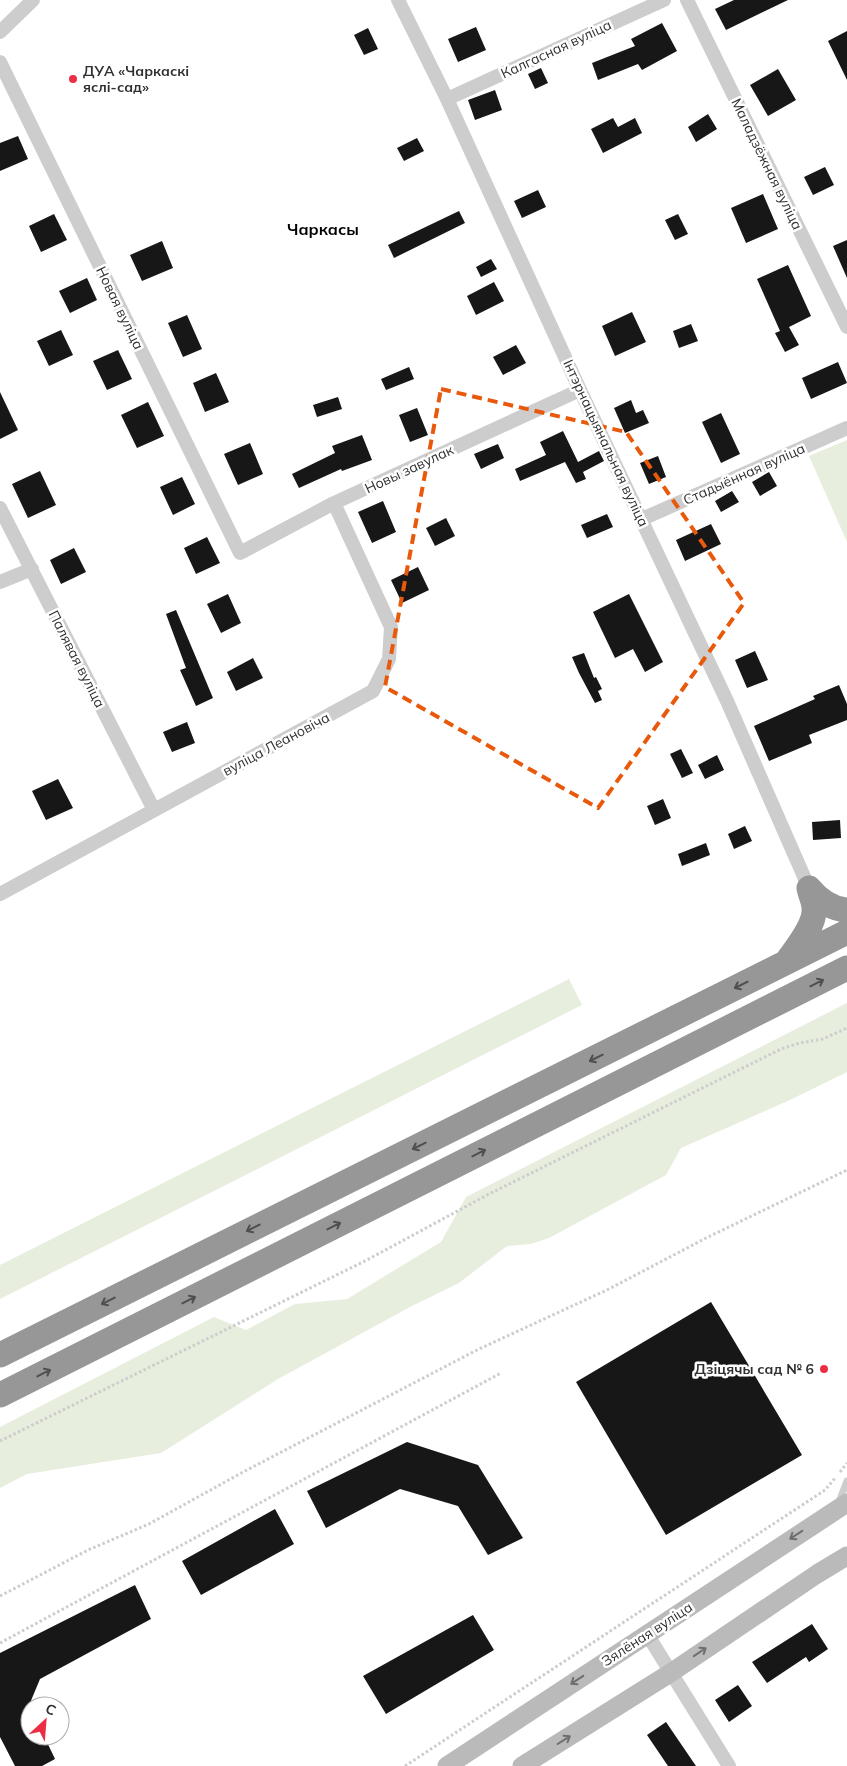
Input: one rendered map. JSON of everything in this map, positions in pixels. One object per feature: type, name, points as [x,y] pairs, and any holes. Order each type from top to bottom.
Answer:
[{"type":"highway","points":[[809,888],[829,906],[847,910]]},
{"type":"highway","points":[[785,963],[800,943],[812,920],[814,908],[809,888]]},
{"type":"highway","points":[[0,1355],[847,932]]},
{"type":"highway","points":[[0,1395],[847,968]]},
{"type":"main road","name":"Зялёная вуліца","points":[[447,1766],[842,1506]]},
{"type":"main road","points":[[522,1766],[672,1672],[817,1574],[847,1556]]},
{"type":"street","points":[[0,32],[33,0]]},
{"type":"street","name":"Інтэрнацыянальная вуліца","points":[[398,0],[448,99],[580,390],[727,701],[809,888]]},
{"type":"street","name":"Калгасная вуліца","points":[[448,99],[664,0]]},
{"type":"street","name":"Маладзёжная вуліца","points":[[687,0],[847,327]]},
{"type":"street","name":"Новая вуліца","points":[[0,62],[240,553]]},
{"type":"street","name":"Новы завулак","points":[[240,553],[334,503],[580,390]]},
{"type":"street","name":"Стадыённая вуліца","points":[[642,519],[847,428]]},
{"type":"street","name":"вуліца Леановіча","points":[[0,894],[373,691],[389,659],[391,626],[334,503]]},
{"type":"street","name":"Палявая вуліца","points":[[0,508],[154,810]]},
{"type":"street","points":[[0,582],[32,569]]},
{"type":"street","points":[[647,1634],[730,1766]]},
{"type":"lane","points":[[842,1506],[847,1482]]},
{"type":"path","points":[[0,1441],[367,1260],[489,1194],[781,1050],[800,1043],[823,1039],[847,1028]]},
{"type":"path","points":[[0,1596],[88,1550],[148,1524],[245,1471],[477,1350],[609,1290],[708,1237],[847,1170]]},
{"type":"path","points":[[0,1642],[501,1373]]},
{"type":"path","points":[[405,1766],[825,1490],[847,1464]]},
{"type":"highlighted area","points":[[441,389],[626,432],[744,603],[598,808],[385,687]]},
{"type":"green space","points":[[847,440],[847,542],[809,456]]},
{"type":"green space","points":[[569,979],[582,1005],[0,1299],[0,1265]]},
{"type":"green space","points":[[847,1003],[847,1072],[790,1100],[681,1148],[666,1175],[549,1238],[531,1244],[507,1246],[459,1283],[410,1307],[278,1379],[161,1453],[27,1474],[0,1488],[0,1427],[214,1317],[246,1330],[295,1304],[347,1299],[441,1242],[466,1197]]},
{"type":"building","points":[[734,0],[788,0],[726,30],[715,9]]},
{"type":"building","points":[[662,23],[677,51],[642,70],[638,64],[598,80],[592,63],[635,46],[631,39]]},
{"type":"building","points":[[476,27],[486,50],[458,62],[448,39]]},
{"type":"building","points":[[368,28],[378,49],[364,55],[354,35]]},
{"type":"building","points":[[847,31],[847,80],[828,41]]},
{"type":"building","points":[[541,68],[548,83],[535,89],[528,74]]},
{"type":"building","points":[[778,69],[796,100],[768,116],[750,85]]},
{"type":"building","points":[[495,90],[502,110],[475,120],[468,100]]},
{"type":"building","points":[[708,114],[717,129],[696,142],[688,127]]},
{"type":"building","points":[[613,118],[618,127],[635,118],[642,133],[603,153],[591,129]]},
{"type":"building","points":[[18,136],[28,159],[0,171],[0,143]]},
{"type":"building","points":[[417,138],[424,151],[404,161],[397,148]]},
{"type":"building","points":[[825,167],[834,185],[813,195],[804,177]]},
{"type":"building","points":[[538,190],[546,207],[522,218],[514,201]]},
{"type":"building","points":[[763,194],[778,229],[746,243],[731,208]]},
{"type":"building","points":[[459,211],[465,223],[394,258],[388,245]]},
{"type":"building","points":[[54,214],[67,240],[41,252],[29,226]]},
{"type":"building","points":[[678,214],[688,234],[675,240],[665,220]]},
{"type":"building","points":[[847,240],[847,278],[833,246]]},
{"type":"building","points":[[162,241],[173,268],[142,281],[130,255]]},
{"type":"building","points":[[491,259],[497,269],[481,277],[476,267]]},
{"type":"building","points":[[788,265],[811,316],[789,327],[799,345],[785,352],[775,333],[780,331],[757,279]]},
{"type":"building","points":[[87,278],[97,300],[70,313],[59,291]]},
{"type":"building","points":[[494,282],[504,301],[476,315],[467,296]]},
{"type":"building","points":[[632,312],[646,342],[615,356],[602,326]]},
{"type":"building","points":[[187,315],[202,349],[183,357],[168,323]]},
{"type":"building","points":[[691,324],[698,341],[679,348],[673,331]]},
{"type":"building","points":[[61,330],[73,355],[49,366],[37,341]]},
{"type":"building","points":[[516,345],[526,363],[503,375],[493,357]]},
{"type":"building","points":[[118,350],[132,379],[107,390],[93,361]]},
{"type":"building","points":[[838,362],[847,383],[811,399],[802,378]]},
{"type":"building","points":[[409,367],[414,379],[386,390],[381,379]]},
{"type":"building","points":[[216,373],[229,402],[205,412],[193,383]]},
{"type":"building","points":[[0,392],[18,430],[0,439]]},
{"type":"building","points":[[338,397],[342,409],[317,417],[313,405]]},
{"type":"building","points":[[631,400],[636,413],[643,410],[649,423],[625,433],[614,408]]},
{"type":"building","points":[[148,402],[164,436],[137,448],[121,415]]},
{"type":"building","points":[[417,408],[428,435],[410,442],[399,415]]},
{"type":"building","points":[[721,413],[740,454],[721,463],[702,422]]},
{"type":"building","points":[[563,431],[578,462],[599,451],[604,461],[583,472],[586,479],[576,483],[565,462],[520,481],[515,469],[546,455],[540,442]]},
{"type":"building","points":[[362,435],[372,460],[342,471],[341,469],[299,488],[292,474],[335,453],[332,446]]},
{"type":"building","points":[[250,443],[263,474],[238,485],[224,454]]},
{"type":"building","points":[[498,444],[504,458],[481,469],[474,454]]},
{"type":"building","points":[[658,456],[666,477],[649,484],[640,463]]},
{"type":"building","points":[[40,471],[56,505],[28,518],[12,484]]},
{"type":"building","points":[[769,472],[777,486],[760,496],[752,482]]},
{"type":"building","points":[[182,477],[195,504],[173,515],[160,487]]},
{"type":"building","points":[[732,491],[739,502],[721,512],[715,501]]},
{"type":"building","points":[[383,501],[396,532],[372,543],[358,512]]},
{"type":"building","points":[[607,514],[613,527],[587,538],[581,525]]},
{"type":"building","points":[[446,518],[455,536],[435,546],[426,528]]},
{"type":"building","points":[[711,524],[721,544],[685,561],[676,540]]},
{"type":"building","points":[[207,537],[220,563],[196,574],[184,548]]},
{"type":"building","points":[[74,548],[86,572],[61,584],[50,560]]},
{"type":"building","points":[[418,567],[429,590],[402,603],[391,580]]},
{"type":"building","points":[[228,594],[241,623],[221,633],[207,604]]},
{"type":"building","points":[[629,594],[663,662],[645,672],[633,649],[615,658],[593,612]]},
{"type":"building","points":[[176,610],[213,698],[196,706],[180,670],[186,668],[166,614]]},
{"type":"building","points":[[755,651],[768,680],[747,688],[735,660]]},
{"type":"building","points":[[584,653],[594,678],[596,677],[602,689],[598,691],[602,700],[595,703],[572,657]]},
{"type":"building","points":[[253,658],[263,678],[236,691],[227,672]]},
{"type":"building","points":[[839,685],[847,704],[847,720],[809,735],[812,743],[769,761],[754,726],[815,699],[813,696]]},
{"type":"building","points":[[187,722],[195,743],[172,752],[163,732]]},
{"type":"building","points":[[681,749],[693,773],[682,778],[670,754]]},
{"type":"building","points":[[717,755],[724,770],[705,779],[698,765]]},
{"type":"building","points":[[58,779],[73,808],[46,820],[32,791]]},
{"type":"building","points":[[663,799],[671,818],[655,825],[647,806]]},
{"type":"building","points":[[840,820],[841,838],[813,840],[812,822]]},
{"type":"building","points":[[745,826],[752,841],[734,849],[728,834]]},
{"type":"building","points":[[706,843],[710,855],[682,866],[678,854]]},
{"type":"building","points":[[711,1302],[802,1455],[666,1535],[576,1382]]},
{"type":"building","points":[[407,1442],[478,1465],[523,1538],[488,1555],[458,1506],[400,1489],[326,1528],[307,1491]]},
{"type":"building","points":[[275,1509],[294,1544],[201,1595],[182,1561]]},
{"type":"building","points":[[135,1585],[151,1619],[40,1679],[33,1696],[20,1696],[20,1746],[49,1746],[55,1759],[42,1766],[15,1766],[0,1737],[0,1653]]},
{"type":"building","points":[[473,1615],[494,1650],[386,1714],[363,1676]]},
{"type":"building","points":[[812,1624],[828,1649],[809,1662],[806,1657],[767,1683],[752,1662]]},
{"type":"building","points":[[738,1685],[752,1706],[729,1722],[715,1700]]},
{"type":"building","points":[[666,1722],[696,1766],[668,1766],[647,1735]]},
{"type":"place","name":"ДУА «Чаркаскі яслі-сад»","points":[[73,79]]},
{"type":"place","name":"Дзіцячы сад № 6","points":[[824,1369]]},
{"type":"district","name":"Чаркасы","points":[[323,229]]}]
